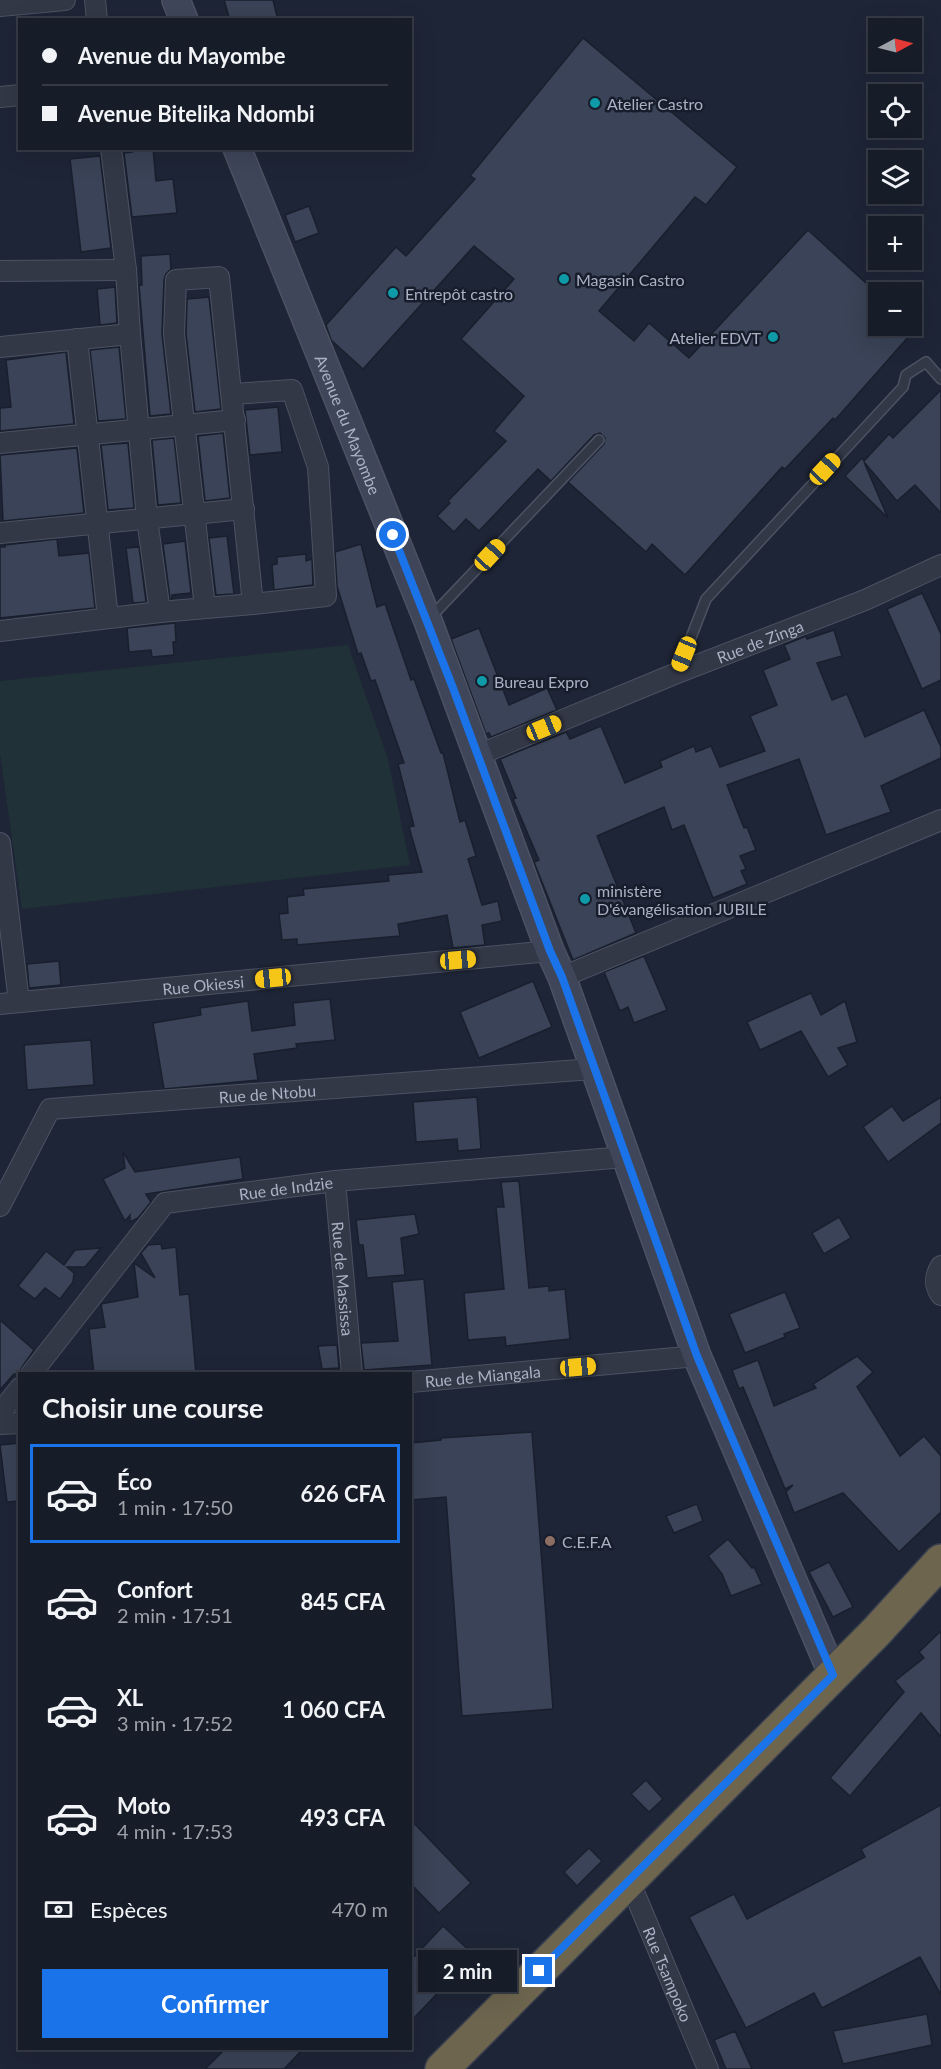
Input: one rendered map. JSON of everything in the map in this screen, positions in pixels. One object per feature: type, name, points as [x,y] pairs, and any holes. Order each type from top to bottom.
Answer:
[{"type":"highway","points":[[442,2069],[833,1675],[941,1561]]},
{"type":"street","points":[[0,6],[65,0]]},
{"type":"street","points":[[95,0],[96,18]]},
{"type":"street","points":[[177,0],[183,18]]},
{"type":"street","points":[[0,97],[18,95]]},
{"type":"street","points":[[111,150],[126,270],[147,519],[160,612]]},
{"type":"street","name":"Avenue du Mayombe","points":[[238,150],[428,621],[550,951],[562,977],[697,1356],[833,1675]]},
{"type":"street","points":[[0,271],[126,270]]},
{"type":"street","points":[[205,608],[174,334],[176,280],[219,277],[233,394],[253,604]]},
{"type":"street","points":[[0,347],[130,334]]},
{"type":"street","points":[[77,339],[108,618]]},
{"type":"street","points":[[0,630],[326,596],[318,467],[292,390],[233,394]]},
{"type":"street","points":[[0,443],[235,420]]},
{"type":"street","points":[[0,532],[244,509]]},
{"type":"street","name":"Rue de Zinga","points":[[478,755],[677,673],[865,600],[941,565]]},
{"type":"street","points":[[562,977],[941,820]]},
{"type":"street","points":[[0,843],[10,1003]]},
{"type":"street","name":"Rue Okiessi","points":[[10,1003],[550,951]]},
{"type":"street","name":"Rue de Ntobu","points":[[0,1206],[50,1109],[593,1069]]},
{"type":"street","name":"Rue de Indzie","points":[[33,1372],[165,1203],[335,1181],[625,1156]]},
{"type":"street","name":"Rue de Massissa","points":[[335,1181],[352,1372]]},
{"type":"street","points":[[941,1266],[935,1280],[941,1295]]},
{"type":"street","name":"Rue de Miangala","points":[[412,1382],[697,1356]]},
{"type":"street","points":[[0,1413],[18,1390]]},
{"type":"street","points":[[0,1425],[18,1422]]},
{"type":"street","name":"Rue Tsampoko","points":[[629,1880],[708,2069]]},
{"type":"lane","points":[[677,673],[706,598],[903,387],[906,375],[926,362],[941,379]]},
{"type":"lane","points":[[428,621],[599,440]]},
{"type":"shaded area","points":[[348,645],[388,759],[410,865],[22,909],[0,754],[0,681]]},
{"type":"building","points":[[224,0],[273,0],[278,18],[229,18]]},
{"type":"building","points":[[583,38],[737,167],[706,205],[695,197],[599,311],[634,341],[649,323],[689,358],[808,230],[868,285],[868,336],[909,336],[835,420],[833,418],[785,469],[782,467],[685,575],[652,544],[646,552],[568,482],[604,444],[605,438],[600,433],[594,435],[551,481],[538,469],[479,531],[466,519],[454,532],[437,516],[450,503],[448,501],[506,441],[494,431],[524,396],[461,339],[514,279],[474,246],[363,369],[331,340],[326,325],[396,247],[406,256],[475,179],[470,176]]},
{"type":"building","points":[[132,150],[153,150],[156,181],[173,179],[177,213],[132,217],[124,153],[132,152]]},
{"type":"building","points":[[100,156],[111,248],[81,252],[70,159]]},
{"type":"building","points":[[309,206],[319,233],[295,242],[285,215]]},
{"type":"building","points":[[170,254],[171,269],[164,280],[162,334],[171,414],[150,416],[139,285],[142,285],[141,256]]},
{"type":"building","points":[[115,287],[117,323],[100,325],[97,289]]},
{"type":"building","points":[[209,297],[221,409],[195,412],[186,334],[187,299]]},
{"type":"building","points":[[119,347],[126,419],[98,421],[90,350]]},
{"type":"building","points":[[66,352],[74,424],[0,431],[0,408],[11,407],[6,360]]},
{"type":"building","points":[[941,390],[941,513],[915,485],[897,501],[864,462],[888,518],[845,476],[862,458],[864,461],[889,434],[893,438]]},
{"type":"building","points":[[278,407],[282,452],[250,455],[245,410]]},
{"type":"building","points":[[223,433],[230,498],[205,501],[198,436]]},
{"type":"building","points":[[174,438],[181,503],[158,505],[152,440]]},
{"type":"building","points":[[128,443],[134,508],[108,510],[101,445]]},
{"type":"building","points":[[77,448],[84,513],[3,521],[0,455]]},
{"type":"building","points":[[227,536],[234,594],[216,595],[209,538]]},
{"type":"building","points":[[57,539],[59,556],[89,553],[95,608],[0,618],[0,547]]},
{"type":"building","points":[[185,541],[191,593],[172,595],[170,599],[163,544]]},
{"type":"building","points":[[361,544],[377,607],[385,604],[411,680],[414,679],[441,753],[443,753],[460,822],[465,820],[476,856],[468,859],[482,905],[498,901],[502,921],[482,925],[485,945],[453,948],[447,915],[398,924],[400,936],[297,945],[297,939],[282,940],[279,914],[288,913],[287,897],[304,895],[303,889],[389,881],[388,875],[422,872],[409,827],[414,826],[398,764],[404,763],[375,680],[371,681],[361,653],[358,654],[337,586],[335,552]]},
{"type":"building","points":[[139,547],[146,602],[133,603],[126,548]]},
{"type":"building","points":[[306,554],[306,561],[312,559],[313,585],[274,590],[272,565],[277,564],[277,557]]},
{"type":"building","points":[[922,593],[941,634],[941,680],[922,689],[887,609]]},
{"type":"building","points":[[175,623],[174,655],[152,657],[151,650],[129,652],[127,628]]},
{"type":"building","name":"Bureau Expro","points":[[479,628],[509,705],[547,688],[557,710],[491,737],[489,733],[486,734],[451,639]]},
{"type":"building","points":[[834,630],[842,656],[817,663],[832,700],[847,694],[865,737],[924,710],[941,747],[941,758],[881,786],[891,812],[826,835],[799,759],[727,785],[744,828],[747,827],[756,850],[740,856],[746,869],[741,871],[747,884],[713,898],[684,825],[672,830],[664,807],[597,836],[636,933],[573,960],[534,862],[539,860],[513,799],[516,798],[500,759],[566,732],[570,739],[601,726],[625,783],[662,767],[660,761],[694,746],[696,752],[711,746],[720,767],[765,751],[750,716],[777,705],[763,670],[790,659],[784,645],[806,636],[807,639]]},
{"type":"building","points":[[644,956],[667,1010],[634,1023],[628,1007],[620,1011],[604,972]]},
{"type":"building","points":[[59,961],[61,985],[29,988],[27,964]]},
{"type":"building","points":[[533,981],[552,1027],[479,1058],[460,1012]]},
{"type":"building","points":[[811,993],[821,1015],[845,1001],[857,1042],[838,1048],[848,1065],[828,1077],[801,1031],[760,1050],[747,1022]]},
{"type":"building","points":[[330,999],[335,1040],[296,1044],[297,1048],[254,1054],[258,1080],[164,1089],[153,1023],[201,1015],[200,1008],[248,1001],[252,1031],[295,1025],[293,1003]]},
{"type":"building","points":[[91,1040],[94,1085],[27,1090],[24,1045]]},
{"type":"building","points":[[477,1097],[481,1149],[458,1151],[457,1139],[416,1142],[413,1102]]},
{"type":"building","points":[[941,1097],[941,1123],[888,1162],[863,1127],[892,1106],[903,1121]]},
{"type":"building","points":[[123,1152],[135,1172],[240,1157],[243,1179],[146,1194],[151,1202],[138,1218],[130,1222],[130,1215],[125,1221],[103,1179],[125,1168]]},
{"type":"building","points":[[519,1181],[529,1288],[549,1286],[549,1291],[565,1289],[570,1339],[506,1346],[505,1337],[468,1340],[464,1293],[504,1289],[496,1207],[504,1207],[501,1182]]},
{"type":"building","points":[[415,1214],[419,1234],[401,1238],[405,1275],[367,1278],[363,1245],[359,1245],[356,1220]]},
{"type":"building","points":[[839,1217],[851,1238],[824,1254],[812,1233]]},
{"type":"building","points":[[161,1244],[162,1249],[176,1247],[180,1295],[189,1294],[196,1372],[94,1372],[89,1329],[105,1327],[101,1304],[138,1297],[134,1263],[155,1278],[141,1253],[148,1245]]},
{"type":"building","points":[[101,1248],[85,1267],[67,1267],[74,1273],[73,1282],[60,1299],[45,1288],[35,1299],[18,1286],[46,1251],[64,1265],[75,1250]]},
{"type":"building","points":[[424,1279],[432,1365],[364,1370],[361,1343],[398,1341],[392,1282]]},
{"type":"building","points":[[785,1292],[800,1328],[784,1334],[785,1337],[745,1353],[729,1314]]},
{"type":"building","points":[[0,1320],[34,1350],[20,1372],[14,1374],[0,1390]]},
{"type":"building","points":[[337,1345],[339,1368],[322,1369],[318,1346]]},
{"type":"building","points":[[857,1356],[873,1372],[857,1387],[900,1456],[924,1436],[941,1456],[941,1512],[899,1552],[843,1493],[794,1513],[786,1492],[793,1485],[785,1489],[743,1387],[739,1389],[732,1370],[758,1360],[774,1406],[816,1388],[813,1384]]},
{"type":"building","points":[[532,1432],[553,1709],[462,1716],[446,1497],[412,1500],[412,1443],[441,1440],[441,1438]]},
{"type":"building","points":[[18,1443],[18,1501],[7,1502],[0,1445]]},
{"type":"building","points":[[697,1504],[703,1521],[674,1533],[666,1516]]},
{"type":"building","points":[[728,1539],[752,1568],[754,1567],[762,1584],[731,1596],[722,1574],[708,1556]]},
{"type":"building","points":[[829,1562],[853,1607],[833,1617],[809,1572]]},
{"type":"building","points":[[941,1631],[941,1737],[921,1713],[850,1796],[830,1778],[904,1692],[895,1681],[924,1658],[919,1652]]},
{"type":"building","points":[[646,1780],[663,1799],[649,1812],[631,1794]]},
{"type":"building","points":[[941,1805],[941,1995],[920,1957],[822,2008],[814,1993],[746,2028],[689,1917],[734,1894],[747,1919],[865,1857],[861,1849]]},
{"type":"building","points":[[412,1821],[471,1883],[439,1913],[412,1885]]},
{"type":"building","points":[[589,1848],[602,1861],[577,1886],[564,1872]]},
{"type":"building","points":[[443,1926],[474,1955],[412,2020],[412,1959]]},
{"type":"building","points":[[927,2014],[932,2045],[843,2064],[833,2031]]},
{"type":"building","points":[[735,2031],[752,2069],[726,2069],[714,2040]]},
{"type":"building","points":[[224,2050],[302,2050],[284,2069],[205,2069]]},
{"type":"place","name":"Atelier Castro","points":[[595,103]]},
{"type":"place","name":"Magasin Castro","points":[[564,279]]},
{"type":"place","name":"Entrepôt castro","points":[[393,293]]},
{"type":"place","name":"Atelier EDVT","points":[[773,337]]},
{"type":"place","name":"Bureau Expro","points":[[482,681]]},
{"type":"place","name":"ministère D'évangélisation JUBILE","points":[[585,899]]},
{"type":"place","name":"C.E.F.A","points":[[550,1541]]},
{"type":"route","points":[[393,535],[428,621],[550,951],[562,977],[697,1356],[833,1675],[539,1971]]}]
